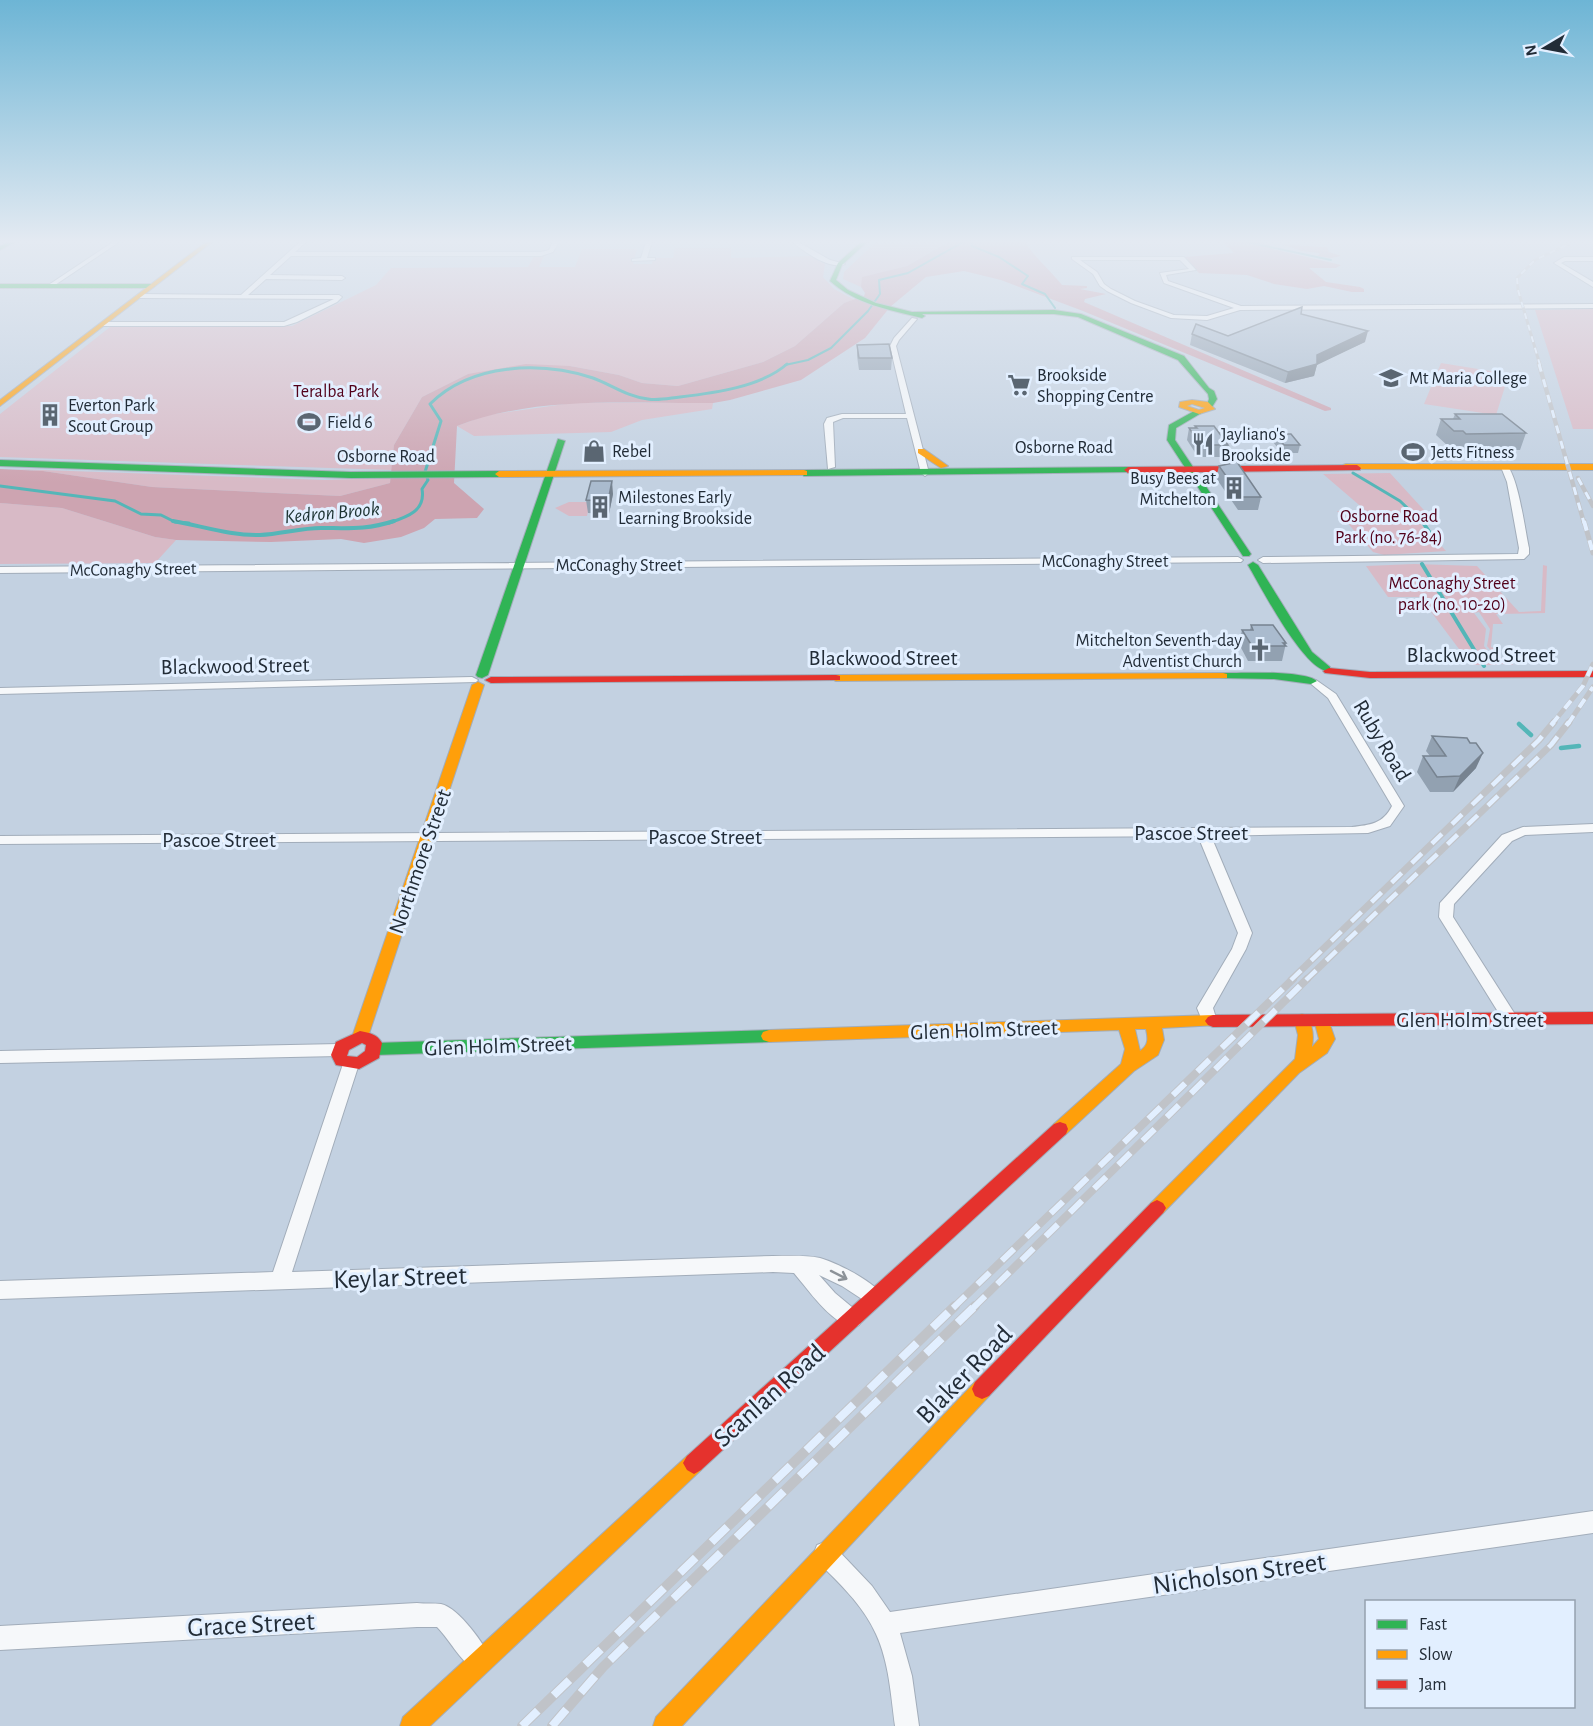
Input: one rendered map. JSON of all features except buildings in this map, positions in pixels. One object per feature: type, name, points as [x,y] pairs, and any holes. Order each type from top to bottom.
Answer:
[{"type":"street","points":[[4,399],[103,324],[288,323]]},
{"type":"street","points":[[904,323],[893,346],[925,470]]},
{"type":"street","name":"Ruby Road","points":[[1096,323],[1181,358],[1206,390],[1198,407],[1170,429],[1171,440],[1186,467],[1250,560],[1308,654],[1331,680],[1398,806]]},
{"type":"street","points":[[831,467],[828,424],[830,420],[842,416],[911,416]]},
{"type":"street","name":"Northmore Street","points":[[360,1037],[561,441]]},
{"type":"street","points":[[921,451],[944,466]]},
{"type":"street","name":"Osborne Road","points":[[0,463],[382,475],[1186,467]]},
{"type":"street","name":"Osborne Road","points":[[772,472],[831,467],[925,470],[944,466],[1593,467]]},
{"type":"street","name":"McConaghy Street","points":[[0,570],[1521,557],[1524,554],[1524,548],[1511,482],[1505,467]]},
{"type":"street","points":[[1308,654],[1309,676]]},
{"type":"street","name":"Blackwood Street","points":[[0,691],[481,680],[1274,676],[1309,676],[1331,680],[1370,675],[1593,674]]},
{"type":"street","name":"Ruby Road","points":[[1309,676],[1331,680]]},
{"type":"street","name":"Pascoe Street","points":[[0,840],[1353,831],[1379,827],[1393,819],[1398,806]]},
{"type":"street","points":[[1510,1019],[1446,917],[1447,903],[1507,838],[1523,831],[1593,828]]},
{"type":"street","points":[[1203,832],[1245,933],[1239,949],[1206,1008],[1209,1021]]},
{"type":"street","name":"Glen Holm Street","points":[[375,1049],[1209,1021],[1593,1018]]},
{"type":"street","points":[[1302,1020],[1306,1035],[1303,1060]]},
{"type":"street","name":"Blaker Road","points":[[665,1726],[825,1553],[1140,1225],[1303,1060],[1321,1049],[1326,1043],[1327,1033],[1322,1020]]},
{"type":"street","name":"Scanlan Road","points":[[412,1726],[874,1298],[1128,1067],[1151,1053],[1156,1046],[1153,1023]]},
{"type":"street","points":[[1125,1024],[1133,1049],[1128,1067]]},
{"type":"street","points":[[360,1037],[372,1040],[375,1049],[366,1061],[351,1064],[340,1060],[339,1050],[346,1042],[360,1037]]},
{"type":"street","points":[[0,1057],[339,1050]]},
{"type":"street","points":[[280,1281],[351,1064]]},
{"type":"street","name":"Keylar Street","points":[[0,1290],[761,1265],[819,1266],[832,1271],[874,1298]]},
{"type":"street","points":[[799,1266],[828,1299],[852,1319]]},
{"type":"street","name":"Nicholson Street","points":[[885,1624],[1593,1522]]},
{"type":"street","points":[[825,1553],[870,1601],[885,1624],[894,1650],[907,1726]]},
{"type":"street","name":"Grace Street","points":[[0,1638],[417,1615],[442,1616],[457,1630],[480,1661]]},
{"type":"green space","name":"Teralba Park","points":[[299,323],[822,323],[795,346],[763,362],[678,386],[642,383],[619,375],[570,366],[468,374],[422,397],[394,445],[392,470],[0,457],[0,414],[110,327],[292,326]]},
{"type":"green space","points":[[1539,323],[1593,323],[1593,429],[1573,429]]},
{"type":"green space","points":[[1441,363],[1509,374],[1496,415],[1424,404]]},
{"type":"green space","points":[[572,403],[713,403],[712,409],[642,420],[611,432],[474,436],[457,426],[487,415]]},
{"type":"green space","points":[[13,469],[325,480],[391,478],[390,483],[340,496],[152,487],[43,471]]},
{"type":"green space","name":"Osborne Road Park (no. 76-84)","points":[[1390,473],[1433,520],[1418,521],[1446,551],[1384,555],[1373,552],[1337,511],[1365,510],[1323,474]]},
{"type":"green space","points":[[569,502],[590,502],[587,516],[569,516],[555,508]]},
{"type":"green space","points":[[0,503],[62,508],[155,537],[176,540],[155,563],[0,564]]},
{"type":"green space","name":"McConaghy Street park (no. 10-20)","points":[[1414,564],[1477,566],[1519,612],[1541,611],[1543,565],[1547,566],[1545,613],[1496,614],[1503,624],[1493,624],[1491,647],[1500,650],[1500,657],[1513,665],[1502,664],[1487,646],[1490,629],[1479,612],[1474,613],[1486,629],[1484,646],[1499,665],[1471,665],[1420,597],[1388,597],[1366,566]]},
{"type":"shaded area","points":[[822,323],[877,323],[865,338],[801,380],[730,400],[713,403],[551,405],[487,416],[457,426],[454,483],[484,509],[477,518],[435,519],[424,528],[401,537],[364,543],[341,539],[271,542],[176,540],[155,537],[62,508],[0,503],[0,469],[43,471],[152,487],[340,496],[390,483],[394,445],[422,397],[468,374],[526,364],[570,366],[619,375],[642,383],[678,386],[763,362],[795,346]]},
{"type":"shaded area","points":[[1111,323],[1132,323],[1331,408],[1325,411]]},
{"type":"waterway","name":"Kedron Brook","points":[[786,365],[808,360],[831,348],[856,323]]},
{"type":"waterway","name":"Kedron Brook","points":[[393,521],[414,512],[421,503],[422,489],[428,480],[425,472],[441,421],[430,404],[447,390],[465,380],[507,369],[551,369],[593,378],[634,396],[660,400],[736,388],[764,378],[786,365]]},
{"type":"waterway","points":[[1353,473],[1400,501],[1423,523]]},
{"type":"waterway","name":"Kedron Brook","points":[[0,486],[115,501],[141,514],[161,515],[173,521]]},
{"type":"waterway","name":"Kedron Brook","points":[[173,521],[179,522]]},
{"type":"waterway","name":"Kedron Brook","points":[[173,521],[179,522]]},
{"type":"waterway","name":"Kedron Brook","points":[[179,522],[227,532],[260,535],[313,528],[366,527],[393,521]]},
{"type":"waterway","name":"Kedron Brook","points":[[389,523],[393,521]]},
{"type":"waterway","points":[[1422,521],[1436,542]]},
{"type":"waterway","name":"Kedron Brook","points":[[179,522],[189,523]]},
{"type":"waterway","points":[[1422,564],[1484,666]]},
{"type":"waterway","points":[[1519,724],[1531,735]]},
{"type":"waterway","points":[[1561,748],[1579,746]]},
{"type":"railway","points":[[1528,323],[1540,365]]},
{"type":"railway","points":[[1539,364],[1584,523]]},
{"type":"railway","points":[[1578,478],[1593,506]]},
{"type":"railway","points":[[1584,521],[1593,553]]},
{"type":"railway","points":[[1552,724],[1583,686],[1593,664]]},
{"type":"railway","points":[[1568,724],[1593,687]]},
{"type":"railway","points":[[1291,980],[1539,740],[1554,722]]},
{"type":"railway","points":[[1306,980],[1551,745],[1569,722]]},
{"type":"railway","points":[[953,1308],[1293,979]]},
{"type":"railway","points":[[973,1308],[1307,979]]},
{"type":"railway","points":[[522,1726],[955,1306]]},
{"type":"railway","points":[[552,1726],[603,1667],[975,1306]]},
{"type":"traffic: fast","points":[[1097,323],[1181,358],[1206,390],[1211,393],[1213,399],[1209,405]]},
{"type":"traffic: fast","points":[[1199,412],[1172,427],[1171,440],[1246,554]]},
{"type":"traffic: fast","points":[[482,675],[561,441]]},
{"type":"traffic: fast","points":[[0,463],[351,475],[499,474]]},
{"type":"traffic: fast","points":[[804,473],[1128,470]]},
{"type":"traffic: fast","points":[[1253,565],[1308,654],[1326,669]]},
{"type":"traffic: fast","points":[[1223,676],[1274,676],[1311,681]]},
{"type":"traffic: fast","points":[[375,1049],[769,1036]]},
{"type":"traffic: slow","points":[[0,404],[105,323]]},
{"type":"traffic: slow","points":[[1192,402],[1205,404],[1211,409],[1199,412],[1183,407],[1183,404],[1192,402]]},
{"type":"traffic: slow","points":[[921,451],[944,466]]},
{"type":"traffic: slow","points":[[1346,467],[1593,467]]},
{"type":"traffic: slow","points":[[499,474],[804,473]]},
{"type":"traffic: slow","points":[[836,678],[1223,676]]},
{"type":"traffic: slow","points":[[360,1037],[478,685]]},
{"type":"traffic: slow","points":[[1302,1020],[1306,1035],[1303,1060]]},
{"type":"traffic: slow","points":[[1157,1208],[1293,1069],[1321,1049],[1327,1039],[1322,1020]]},
{"type":"traffic: slow","points":[[769,1036],[1213,1021]]},
{"type":"traffic: slow","points":[[1060,1129],[1128,1067],[1152,1051],[1156,1040],[1153,1023]]},
{"type":"traffic: slow","points":[[1125,1024],[1133,1049],[1128,1067]]},
{"type":"traffic: slow","points":[[665,1726],[982,1389]]},
{"type":"traffic: slow","points":[[412,1726],[694,1463]]},
{"type":"traffic: jam","points":[[1128,470],[1357,468]]},
{"type":"traffic: jam","points":[[1329,671],[1370,675],[1593,674]]},
{"type":"traffic: jam","points":[[491,680],[836,678]]},
{"type":"traffic: jam","points":[[1213,1021],[1593,1018]]},
{"type":"traffic: jam","points":[[360,1037],[370,1039],[374,1043],[373,1054],[359,1063],[342,1061],[339,1055],[342,1046],[360,1037]]},
{"type":"traffic: jam","points":[[694,1463],[1060,1129]]},
{"type":"traffic: jam","points":[[982,1389],[1157,1208]]},
{"type":"place","name":"Mt Maria College","points":[[1391,378]]},
{"type":"place","name":"Brookside Shopping Centre","points":[[1019,385]]},
{"type":"place","name":"Everton Park Scout Group","points":[[50,415]]},
{"type":"place","name":"Field 6","points":[[309,422]]},
{"type":"place","name":"Jayliano's Brookside","points":[[1203,444]]},
{"type":"place","name":"Rebel","points":[[594,451]]},
{"type":"place","name":"Jetts Fitness","points":[[1413,452]]},
{"type":"place","name":"Busy Bees at Mitchelton","points":[[1234,488]]},
{"type":"place","name":"Milestones Early Learning Brookside","points":[[600,507]]},
{"type":"place","name":"Mitchelton Seventh-day Adventist Church","points":[[1260,650]]}]
